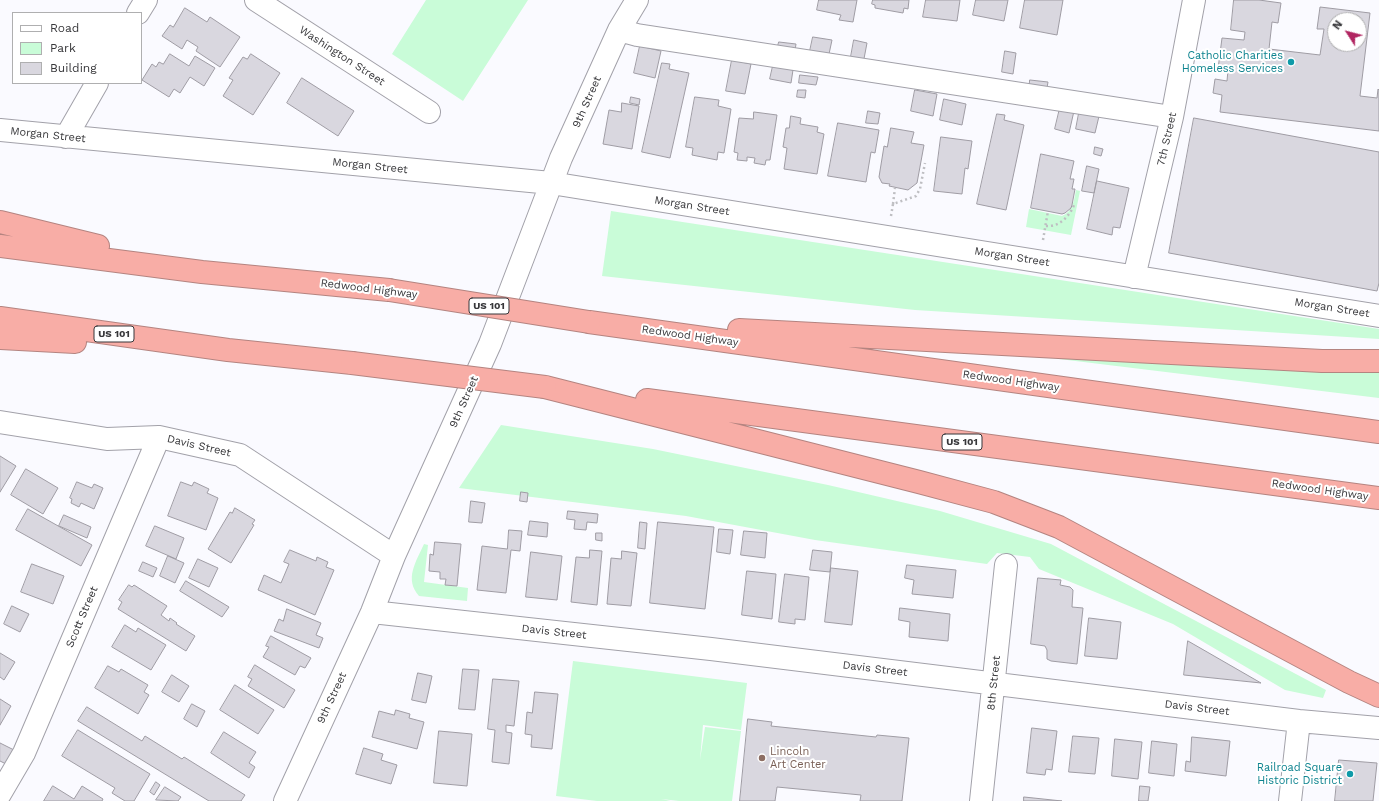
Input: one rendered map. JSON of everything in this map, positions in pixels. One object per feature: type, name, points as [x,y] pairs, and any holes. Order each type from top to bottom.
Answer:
[{"type":"highway","points":[[0,222],[202,272]]},
{"type":"highway","name":"Redwood Highway","points":[[0,246],[202,272],[389,290],[589,322],[1379,432]]},
{"type":"highway","name":"Redwood Highway","points":[[0,318],[228,350],[545,386],[1379,498]]},
{"type":"highway","points":[[589,322],[1322,361],[1379,361]]},
{"type":"highway","points":[[0,338],[228,350]]},
{"type":"highway","points":[[545,386],[994,502],[1059,527],[1349,682],[1379,696]]},
{"type":"street","points":[[139,12],[146,0]]},
{"type":"street","name":"Washington Street","points":[[256,0],[429,112]]},
{"type":"street","name":"9th Street","points":[[285,801],[372,612],[394,556],[490,344],[550,183],[619,30],[637,0]]},
{"type":"street","name":"7th Street","points":[[1134,277],[1172,117],[1194,0]]},
{"type":"street","points":[[619,30],[637,35],[1172,117]]},
{"type":"street","points":[[66,137],[96,84]]},
{"type":"street","name":"Morgan Street","points":[[0,130],[550,183],[1379,316]]},
{"type":"street","name":"Davis Street","points":[[0,422],[108,439],[159,437],[240,455],[394,556]]},
{"type":"street","name":"Scott Street","points":[[0,794],[24,753],[159,437]]},
{"type":"street","name":"8th Street","points":[[981,801],[1006,565]]},
{"type":"street","name":"Davis Street","points":[[372,612],[712,641],[994,684],[1299,721],[1379,728]]},
{"type":"street","points":[[1290,801],[1299,721]]},
{"type":"path","points":[[893,204],[916,196],[920,189],[925,163]]},
{"type":"path","points":[[889,237],[895,188]]},
{"type":"path","points":[[1048,211],[1046,226],[1051,226],[1057,224],[1069,215],[1074,205]]},
{"type":"green space","points":[[426,0],[528,0],[463,101],[392,54]]},
{"type":"green space","points":[[1076,190],[1080,191],[1071,235],[1026,227],[1029,209],[1062,216],[1066,214],[1071,208]]},
{"type":"green space","points":[[611,211],[1379,329],[1379,339],[915,310],[602,276]]},
{"type":"green space","points":[[1059,357],[1379,373],[1379,398],[1059,359]]},
{"type":"green space","points":[[501,425],[653,449],[828,485],[940,511],[1051,544],[1326,690],[1323,698],[1285,690],[1173,624],[1039,569],[1030,557],[997,553],[987,564],[815,540],[686,516],[459,488]]},
{"type":"green space","points":[[424,544],[428,545],[424,582],[468,588],[467,601],[419,596],[412,583],[412,577],[415,564]]},
{"type":"green space","points":[[573,661],[747,683],[741,730],[703,725],[700,760],[705,727],[741,731],[732,801],[679,801],[661,799],[671,801],[597,801],[556,796]]},
{"type":"building","points":[[819,0],[857,0],[853,22],[839,20],[841,15],[817,10]]},
{"type":"building","points":[[873,0],[909,0],[908,9],[904,8],[903,13],[875,8],[875,5],[872,4]]},
{"type":"building","points":[[926,0],[960,0],[957,21],[923,17]]},
{"type":"building","points":[[976,0],[1008,0],[1004,21],[973,15]]},
{"type":"building","points":[[1025,0],[1063,0],[1057,35],[1020,28]]},
{"type":"building","name":"Catholic Charities Homeless Services","points":[[1234,0],[1259,0],[1281,3],[1278,23],[1272,22],[1269,49],[1320,55],[1324,29],[1317,29],[1320,7],[1362,12],[1327,12],[1327,52],[1365,52],[1360,96],[1377,98],[1378,89],[1379,90],[1379,131],[1220,112],[1222,95],[1213,93],[1215,79],[1227,81],[1228,70],[1218,69],[1222,38],[1244,40],[1245,32],[1231,30]]},
{"type":"building","points":[[185,8],[207,22],[210,17],[240,37],[220,67],[196,51],[198,47],[187,40],[182,49],[162,36],[170,25],[173,27]]},
{"type":"building","name":"Catholic Charities Homeless Services","points":[[1367,13],[1370,13],[1367,38]]},
{"type":"building","points":[[813,37],[832,40],[829,54],[810,51]]},
{"type":"building","points":[[854,40],[867,43],[863,64],[850,62]]},
{"type":"building","points":[[779,42],[796,44],[794,57],[776,54]]},
{"type":"building","points":[[640,46],[661,51],[655,78],[634,73]]},
{"type":"building","points":[[1005,51],[1016,53],[1013,74],[1002,72]]},
{"type":"building","points":[[170,54],[189,66],[195,56],[215,68],[204,86],[190,77],[180,93],[174,89],[169,97],[142,80],[152,64],[156,67],[159,62],[163,64]]},
{"type":"building","points":[[251,54],[280,73],[253,115],[223,96],[233,80],[229,78],[243,57],[247,59]]},
{"type":"building","points":[[732,60],[751,64],[745,94],[726,91]]},
{"type":"building","points":[[662,63],[670,64],[669,69],[689,73],[670,158],[642,152]]},
{"type":"building","points":[[773,66],[793,70],[791,83],[770,79]]},
{"type":"building","points":[[800,75],[818,77],[816,85],[799,83]]},
{"type":"building","points":[[302,78],[354,111],[338,136],[287,103]]},
{"type":"building","points":[[1030,80],[1048,82],[1046,94],[1029,92]]},
{"type":"building","points":[[798,90],[806,90],[805,98],[797,97]]},
{"type":"building","points":[[915,90],[937,94],[933,116],[911,111]]},
{"type":"building","points":[[631,97],[640,99],[639,105],[630,103]]},
{"type":"building","points":[[695,97],[719,100],[718,106],[731,109],[724,153],[718,152],[717,160],[692,155],[693,148],[686,147]]},
{"type":"building","points":[[944,99],[966,104],[962,125],[940,120]]},
{"type":"building","points":[[622,103],[639,106],[632,149],[603,144],[609,110],[621,112]]},
{"type":"building","points":[[1060,108],[1074,111],[1069,133],[1055,129]]},
{"type":"building","points":[[1080,108],[1100,112],[1095,133],[1076,129]]},
{"type":"building","points":[[868,111],[880,113],[878,124],[866,123]]},
{"type":"building","points":[[754,112],[777,115],[770,160],[766,160],[765,165],[754,163],[755,158],[747,157],[747,161],[737,160],[738,153],[734,152],[739,118],[753,119]]},
{"type":"building","points":[[997,114],[1005,115],[1004,120],[1024,125],[1006,210],[977,204]]},
{"type":"building","points":[[791,116],[801,118],[800,124],[818,127],[817,132],[824,134],[817,174],[784,169],[787,148],[783,147],[786,128],[789,128]]},
{"type":"building","points":[[1194,118],[1379,152],[1379,283],[1377,291],[1169,253]]},
{"type":"building","points":[[838,123],[879,130],[875,153],[871,152],[866,182],[828,176]]},
{"type":"building","points":[[891,128],[914,132],[911,143],[924,145],[917,183],[908,190],[882,183],[879,177],[884,146],[887,147]]},
{"type":"building","points":[[941,137],[972,141],[968,169],[965,168],[962,194],[934,191]]},
{"type":"building","points":[[1095,147],[1103,149],[1101,156],[1094,154]]},
{"type":"building","points":[[1041,154],[1074,161],[1070,179],[1074,179],[1072,189],[1075,189],[1071,208],[1065,213],[1062,214],[1031,208]]},
{"type":"building","points":[[1087,166],[1099,169],[1094,193],[1082,191]]},
{"type":"building","points":[[1097,181],[1129,188],[1120,228],[1113,227],[1112,235],[1087,229]]},
{"type":"building","points":[[0,456],[16,466],[0,492]]},
{"type":"building","points":[[26,469],[58,488],[43,514],[11,495]]},
{"type":"building","points":[[77,482],[92,488],[94,484],[103,488],[94,509],[81,503],[79,507],[71,503],[72,499],[70,498]]},
{"type":"building","points":[[181,482],[192,486],[194,482],[209,489],[207,493],[218,498],[206,530],[168,516]]},
{"type":"building","points":[[521,492],[528,493],[527,502],[520,501]]},
{"type":"building","points":[[471,501],[485,503],[482,523],[469,522]]},
{"type":"building","points":[[235,508],[255,520],[252,524],[254,525],[231,563],[208,549],[230,512],[232,513]]},
{"type":"building","points":[[28,509],[92,545],[81,566],[16,530]]},
{"type":"building","points":[[568,511],[598,514],[597,523],[587,522],[586,530],[574,529],[575,520],[567,519]]},
{"type":"building","points":[[64,515],[91,527],[87,538],[59,526]]},
{"type":"building","points":[[530,521],[548,523],[547,537],[528,535]]},
{"type":"building","points":[[640,522],[647,523],[645,549],[638,548]]},
{"type":"building","points":[[658,522],[714,527],[705,609],[650,603]]},
{"type":"building","points":[[155,526],[184,538],[176,559],[146,546]]},
{"type":"building","points":[[719,529],[733,530],[730,554],[717,552]]},
{"type":"building","points":[[509,530],[522,531],[520,551],[511,550],[506,593],[477,590],[482,546],[507,549]]},
{"type":"building","points":[[744,531],[767,533],[765,558],[741,555]]},
{"type":"building","points":[[596,533],[602,533],[602,541],[596,540]]},
{"type":"building","points":[[435,542],[461,544],[457,586],[445,585],[446,579],[440,579],[440,572],[429,571],[430,554],[433,555]]},
{"type":"building","points":[[290,550],[316,561],[317,557],[328,562],[326,567],[334,570],[315,615],[258,590],[264,575],[281,583],[289,564],[284,562]]},
{"type":"building","points":[[590,550],[602,551],[597,605],[571,602],[576,557],[589,558]]},
{"type":"building","points":[[813,550],[832,552],[830,572],[810,570]]},
{"type":"building","points":[[622,551],[637,553],[631,606],[607,604],[611,558],[621,559]]},
{"type":"building","points":[[531,552],[562,556],[557,600],[526,597]]},
{"type":"building","points":[[168,556],[184,563],[175,583],[160,576]]},
{"type":"building","points":[[198,559],[218,568],[209,587],[189,578]]},
{"type":"building","points":[[143,562],[157,568],[153,577],[139,571]]},
{"type":"building","points":[[32,564],[64,576],[53,604],[21,592]]},
{"type":"building","points":[[907,565],[956,570],[953,598],[912,594],[914,580],[905,578]]},
{"type":"building","points":[[831,568],[858,571],[852,625],[825,622]]},
{"type":"building","points":[[747,571],[776,574],[772,619],[742,615]]},
{"type":"building","points":[[785,574],[809,577],[805,620],[795,619],[795,624],[779,622]]},
{"type":"building","points":[[1038,578],[1061,580],[1060,585],[1070,587],[1073,590],[1072,607],[1083,608],[1077,664],[1051,661],[1047,659],[1047,650],[1045,646],[1031,644]]},
{"type":"building","points":[[186,581],[229,607],[222,617],[180,591]]},
{"type":"building","points":[[129,585],[132,587],[134,585],[167,606],[161,615],[169,621],[170,618],[177,623],[176,624],[195,636],[186,651],[118,609],[122,602],[119,600]]},
{"type":"building","points":[[12,606],[29,614],[20,632],[4,624]]},
{"type":"building","points":[[900,608],[950,614],[948,641],[909,637],[910,622],[899,620]]},
{"type":"building","points":[[287,609],[321,623],[316,635],[323,638],[319,648],[274,631],[279,619],[283,621]]},
{"type":"building","points":[[1089,618],[1121,622],[1117,659],[1085,656]]},
{"type":"building","points":[[125,625],[136,632],[138,628],[166,645],[151,670],[112,647]]},
{"type":"building","points":[[271,636],[311,658],[305,668],[300,666],[295,675],[263,657],[269,647],[266,646]]},
{"type":"building","points":[[1188,641],[1261,683],[1184,675]]},
{"type":"building","points":[[0,653],[15,662],[4,680],[0,677]]},
{"type":"building","points":[[255,665],[295,690],[284,708],[248,686],[252,679],[248,677]]},
{"type":"building","points":[[108,666],[119,672],[121,669],[148,685],[144,692],[149,695],[138,714],[95,688]]},
{"type":"building","points":[[463,669],[479,670],[475,710],[459,709]]},
{"type":"building","points":[[418,673],[432,676],[426,703],[412,700]]},
{"type":"building","points":[[172,675],[189,686],[179,702],[162,692]]},
{"type":"building","points":[[493,679],[519,681],[514,726],[506,725],[506,732],[512,733],[509,764],[492,762],[495,730],[488,729]]},
{"type":"building","points":[[235,685],[274,710],[258,734],[220,710]]},
{"type":"building","points":[[535,692],[558,694],[552,749],[531,747],[532,735],[525,734],[527,712],[532,713]]},
{"type":"building","points":[[0,699],[11,706],[0,725]]},
{"type":"building","points":[[192,704],[205,711],[197,727],[184,719]]},
{"type":"building","points":[[87,707],[142,741],[145,736],[182,759],[184,757],[245,795],[241,801],[209,801],[78,721]]},
{"type":"building","points":[[396,710],[410,714],[409,718],[424,722],[417,749],[372,737],[379,711],[394,715]]},
{"type":"building","points":[[748,719],[772,722],[771,726],[876,737],[877,735],[909,738],[902,801],[860,801],[861,795],[777,787],[775,801],[740,801]]},
{"type":"building","points":[[1032,728],[1057,731],[1052,770],[1046,769],[1045,775],[1027,773]]},
{"type":"building","points":[[78,730],[150,774],[134,801],[125,801],[112,793],[115,788],[62,756]]},
{"type":"building","points":[[439,731],[472,734],[467,786],[434,783]]},
{"type":"building","points":[[224,732],[256,752],[249,763],[255,767],[249,778],[211,753]]},
{"type":"building","points":[[1073,736],[1099,738],[1095,774],[1069,772]]},
{"type":"building","points":[[1192,737],[1230,741],[1226,776],[1185,771],[1186,761],[1190,762]]},
{"type":"building","points":[[1115,739],[1142,742],[1138,779],[1112,776]]},
{"type":"building","points":[[1152,741],[1177,744],[1174,776],[1149,773]]},
{"type":"building","points":[[0,743],[14,750],[6,764],[0,761]]},
{"type":"building","points":[[364,748],[383,754],[381,760],[397,765],[391,784],[356,774]]},
{"type":"building","points":[[1339,760],[1377,763],[1373,801],[1335,801]]},
{"type":"building","points":[[156,782],[160,785],[154,795],[150,792]]},
{"type":"building","points":[[53,786],[74,799],[82,786],[103,799],[102,801],[44,801]]},
{"type":"building","points":[[1140,786],[1150,787],[1148,801],[1139,801]]},
{"type":"building","points":[[165,787],[181,797],[178,801],[156,800]]},
{"type":"building","points":[[1024,797],[1062,801],[1024,801]]},
{"type":"place","name":"Catholic Charities Homeless Services","points":[[1291,62]]},
{"type":"place","name":"Lincoln Art Center","points":[[762,758]]},
{"type":"place","name":"Railroad Square Historic District","points":[[1350,774]]}]
